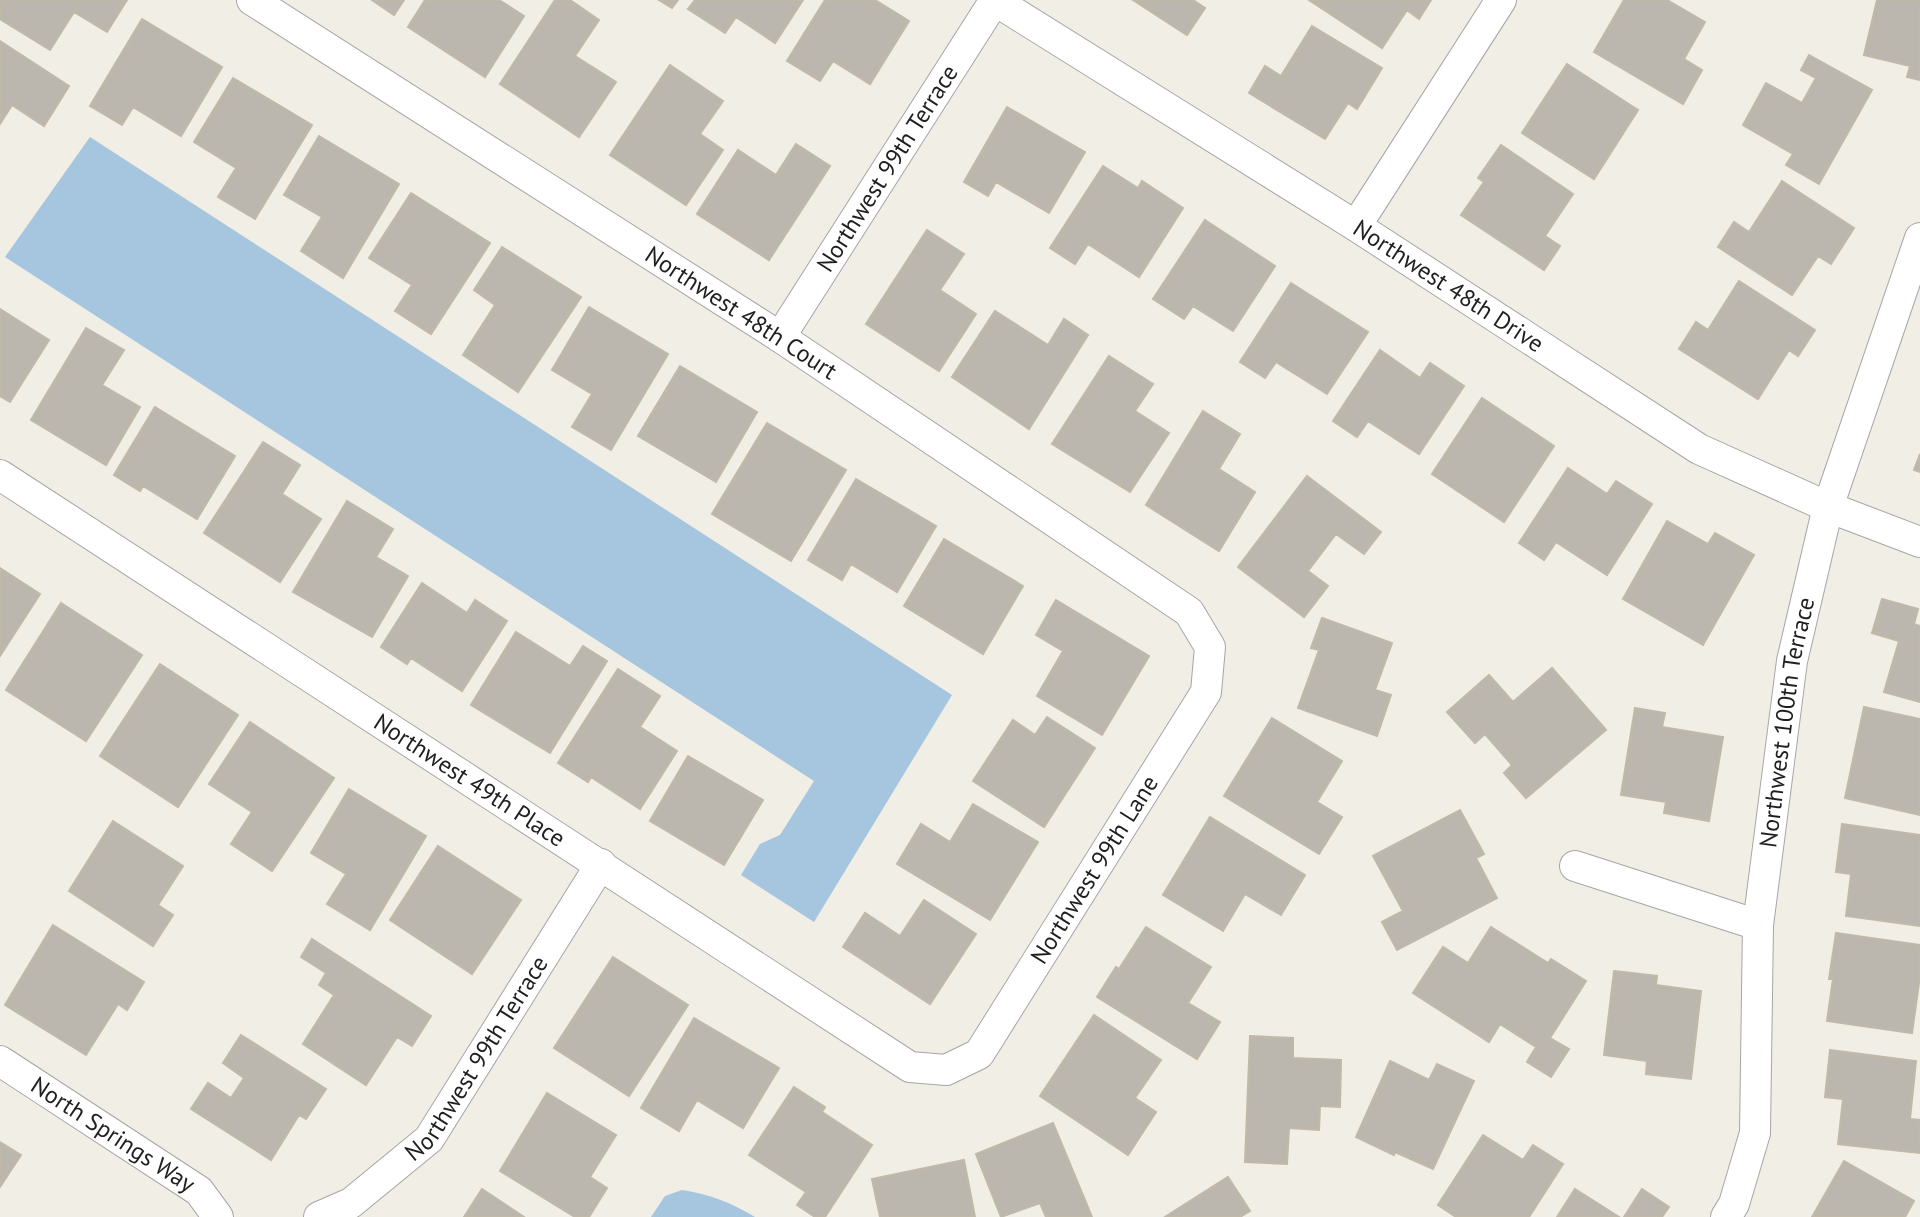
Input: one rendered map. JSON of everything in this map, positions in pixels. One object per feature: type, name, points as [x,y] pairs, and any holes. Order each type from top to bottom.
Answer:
[{"type":"street","name":"Northwest 48th Court","points":[[252,0],[780,337],[1189,612],[1210,648]]},
{"type":"street","name":"Northwest 99th Terrace","points":[[780,337],[995,0]]},
{"type":"street","name":"Northwest 48th Drive","points":[[995,0],[1356,226],[1699,449],[1828,507],[1920,542]]},
{"type":"street","points":[[1356,226],[1501,0]]},
{"type":"street","name":"Northwest 100th Terrace","points":[[1726,1217],[1734,1204],[1755,1133],[1758,925],[1792,661],[1828,507],[1920,238]]},
{"type":"street","name":"Northwest 49th Place","points":[[0,475],[910,1067],[946,1070]]},
{"type":"street","name":"Northwest 99th Lane","points":[[946,1070],[979,1054],[1206,692],[1210,648]]},
{"type":"street","name":"Northwest 99th Terrace","points":[[319,1217],[351,1203],[429,1139],[601,864]]},
{"type":"street","points":[[1575,866],[1758,925]]},
{"type":"street","name":"North Springs Way","points":[[0,1061],[199,1191],[218,1217]]},
{"type":"water","points":[[90,137],[952,695],[814,922],[741,875],[760,844],[780,835],[814,781],[5,257]]},
{"type":"water","points":[[682,1190],[720,1200],[755,1217],[651,1217],[665,1196]]},
{"type":"building","points":[[0,0],[127,0],[107,32],[74,12],[50,50],[0,19]]},
{"type":"building","points":[[372,0],[404,0],[394,15]]},
{"type":"building","points":[[425,0],[499,0],[524,16],[485,77],[408,27]]},
{"type":"building","points":[[555,0],[570,0],[599,20],[575,56],[616,82],[579,137],[500,84]]},
{"type":"building","points":[[659,0],[678,0],[672,8]]},
{"type":"building","points":[[695,0],[803,0],[775,43],[736,17],[725,33],[688,9]]},
{"type":"building","points":[[825,0],[875,0],[909,21],[870,84],[833,61],[820,81],[787,61]]},
{"type":"building","points":[[1133,0],[1193,0],[1205,8],[1187,35]]},
{"type":"building","points":[[1309,0],[1431,0],[1419,19],[1407,10],[1382,48]]},
{"type":"building","points":[[1624,0],[1667,0],[1705,22],[1684,59],[1702,70],[1683,104],[1594,52]]},
{"type":"building","points":[[1877,0],[1920,0],[1920,80],[1907,77],[1910,66],[1864,55]]},
{"type":"building","points":[[142,19],[222,67],[181,136],[133,107],[122,125],[90,106]]},
{"type":"building","points":[[1312,26],[1382,68],[1357,109],[1348,103],[1325,139],[1249,93],[1265,66],[1281,76]]},
{"type":"building","points":[[0,41],[69,86],[44,126],[12,105],[0,124]]},
{"type":"building","points":[[1809,55],[1872,90],[1819,184],[1786,165],[1793,154],[1743,125],[1766,83],[1802,103],[1816,78],[1801,70]]},
{"type":"building","points":[[1567,64],[1638,110],[1594,179],[1522,133]]},
{"type":"building","points":[[670,65],[723,101],[700,134],[723,150],[686,205],[610,155]]},
{"type":"building","points":[[233,78],[312,125],[255,219],[218,197],[236,168],[194,142]]},
{"type":"building","points":[[1007,107],[1085,152],[1049,213],[996,182],[988,196],[964,182]]},
{"type":"building","points":[[319,136],[399,184],[343,278],[301,251],[322,217],[284,195]]},
{"type":"building","points":[[796,144],[830,166],[769,260],[697,214],[738,150],[776,175]]},
{"type":"building","points":[[1501,145],[1573,194],[1545,236],[1560,246],[1544,270],[1461,215],[1484,182],[1478,178]]},
{"type":"building","points":[[1103,166],[1138,188],[1142,181],[1183,208],[1139,277],[1088,244],[1075,264],[1050,248]]},
{"type":"building","points":[[1782,181],[1854,228],[1831,264],[1818,256],[1792,295],[1718,247],[1734,222],[1749,232]]},
{"type":"building","points":[[411,193],[490,243],[431,334],[395,311],[412,285],[369,258]]},
{"type":"building","points":[[1205,220],[1275,266],[1233,331],[1193,306],[1184,319],[1153,299]]},
{"type":"building","points":[[927,230],[964,254],[940,290],[976,314],[939,371],[866,324]]},
{"type":"building","points":[[502,247],[581,297],[518,392],[463,355],[495,305],[474,290]]},
{"type":"building","points":[[1739,281],[1815,330],[1798,356],[1789,350],[1758,399],[1679,349],[1696,322],[1708,330]]},
{"type":"building","points":[[1291,283],[1368,332],[1327,394],[1276,362],[1265,378],[1240,362]]},
{"type":"building","points":[[589,307],[668,354],[611,450],[572,427],[592,394],[552,370]]},
{"type":"building","points":[[0,309],[49,340],[10,402],[0,396]]},
{"type":"building","points":[[995,311],[1048,345],[1064,319],[1088,335],[1029,429],[952,377]]},
{"type":"building","points":[[86,328],[124,350],[102,385],[140,407],[106,465],[31,420]]},
{"type":"building","points":[[1380,350],[1420,378],[1430,363],[1464,386],[1419,454],[1368,421],[1357,437],[1333,421]]},
{"type":"building","points":[[1109,356],[1153,384],[1135,411],[1169,433],[1130,492],[1052,444]]},
{"type":"building","points":[[680,366],[757,412],[716,482],[638,436]]},
{"type":"building","points":[[1482,398],[1554,446],[1504,522],[1432,474]]},
{"type":"building","points":[[155,407],[235,456],[197,519],[143,486],[140,491],[114,475]]},
{"type":"building","points":[[1203,411],[1240,434],[1219,469],[1255,492],[1219,551],[1146,505]]},
{"type":"building","points":[[767,423],[846,470],[791,561],[712,514]]},
{"type":"building","points":[[263,442],[300,465],[282,494],[321,519],[280,582],[204,533]]},
{"type":"building","points":[[1920,454],[1920,472],[1914,470]]},
{"type":"building","points":[[1568,468],[1607,494],[1616,481],[1652,504],[1607,575],[1556,542],[1544,560],[1519,543]]},
{"type":"building","points":[[1307,476],[1381,532],[1364,554],[1336,534],[1308,571],[1328,586],[1304,617],[1238,567]]},
{"type":"building","points":[[856,479],[936,526],[897,592],[851,564],[842,580],[808,560]]},
{"type":"building","points":[[347,501],[393,529],[376,557],[408,576],[372,637],[293,592]]},
{"type":"building","points":[[1667,521],[1708,544],[1715,533],[1754,555],[1703,645],[1623,599]]},
{"type":"building","points":[[944,539],[1023,586],[983,654],[904,606]]},
{"type":"building","points":[[0,568],[40,594],[0,656]]},
{"type":"building","points":[[422,583],[467,613],[475,600],[507,621],[462,691],[411,658],[407,664],[381,647]]},
{"type":"building","points":[[1882,599],[1918,609],[1914,624],[1920,626],[1920,702],[1884,692],[1899,641],[1872,633]]},
{"type":"building","points":[[1056,600],[1149,656],[1102,735],[1037,696],[1063,651],[1036,635]]},
{"type":"building","points":[[61,603],[142,655],[86,741],[6,690]]},
{"type":"building","points":[[1322,618],[1392,643],[1375,690],[1391,695],[1377,736],[1298,708],[1319,650],[1311,648]]},
{"type":"building","points":[[516,632],[570,666],[583,646],[607,661],[550,753],[471,705]]},
{"type":"building","points":[[160,664],[238,715],[178,807],[100,756]]},
{"type":"building","points":[[1552,668],[1606,730],[1526,798],[1504,773],[1512,765],[1485,734],[1475,743],[1447,712],[1489,675],[1513,702]]},
{"type":"building","points":[[618,669],[660,696],[640,727],[677,751],[640,809],[591,777],[588,782],[558,763]]},
{"type":"building","points":[[1864,707],[1920,719],[1920,815],[1845,798]]},
{"type":"building","points":[[1635,708],[1665,713],[1662,727],[1723,737],[1709,821],[1664,813],[1666,802],[1621,795]]},
{"type":"building","points":[[1047,717],[1095,748],[1044,827],[973,781],[1013,720],[1035,735]]},
{"type":"building","points":[[1272,718],[1342,761],[1317,802],[1342,817],[1319,854],[1224,796]]},
{"type":"building","points":[[250,722],[334,778],[272,871],[231,844],[252,812],[209,784]]},
{"type":"building","points":[[688,756],[763,800],[724,865],[650,821]]},
{"type":"building","points":[[349,789],[426,836],[370,930],[327,904],[346,874],[311,853]]},
{"type":"building","points":[[973,804],[1038,842],[990,920],[897,864],[921,824],[950,842]]},
{"type":"building","points":[[1460,810],[1484,854],[1476,858],[1497,898],[1397,950],[1382,922],[1403,911],[1373,856]]},
{"type":"building","points":[[1210,817],[1305,875],[1281,915],[1245,894],[1223,931],[1163,895]]},
{"type":"building","points":[[113,821],[183,866],[158,905],[173,915],[153,946],[69,891]]},
{"type":"building","points":[[1842,824],[1920,835],[1920,926],[1846,916],[1851,874],[1836,872]]},
{"type":"building","points":[[438,846],[521,900],[472,974],[390,920]]},
{"type":"building","points":[[924,900],[976,934],[930,1004],[843,947],[865,913],[900,936]]},
{"type":"building","points":[[53,925],[144,982],[127,1010],[118,1004],[86,1055],[5,1005]]},
{"type":"building","points":[[1146,927],[1211,967],[1188,1003],[1220,1022],[1197,1059],[1097,997]]},
{"type":"building","points":[[1491,927],[1548,963],[1551,959],[1586,981],[1550,1038],[1569,1049],[1551,1077],[1527,1062],[1536,1047],[1500,1024],[1489,1042],[1413,993],[1443,947],[1468,963]]},
{"type":"building","points":[[1836,933],[1920,945],[1920,976],[1912,1033],[1827,1021],[1833,979],[1829,979]]},
{"type":"building","points":[[312,939],[431,1016],[412,1046],[397,1037],[366,1085],[303,1044],[334,995],[319,985],[326,973],[301,957]]},
{"type":"building","points":[[613,957],[688,1005],[629,1096],[554,1048]]},
{"type":"building","points":[[1614,971],[1657,976],[1656,985],[1701,991],[1691,1079],[1646,1074],[1647,1061],[1604,1055]]},
{"type":"building","points":[[1094,1015],[1161,1060],[1135,1098],[1156,1112],[1128,1155],[1040,1096]]},
{"type":"building","points":[[694,1018],[779,1068],[743,1128],[697,1100],[679,1131],[641,1108]]},
{"type":"building","points":[[241,1035],[326,1089],[306,1119],[299,1115],[271,1160],[191,1109],[208,1083],[231,1098],[244,1078],[223,1063]]},
{"type":"building","points":[[1250,1036],[1293,1038],[1293,1058],[1341,1060],[1340,1107],[1320,1106],[1319,1130],[1289,1128],[1287,1164],[1245,1162]]},
{"type":"building","points":[[1830,1050],[1916,1061],[1910,1119],[1920,1120],[1920,1153],[1838,1144],[1843,1099],[1825,1097]]},
{"type":"building","points":[[1390,1061],[1429,1080],[1437,1064],[1474,1081],[1433,1169],[1356,1137]]},
{"type":"building","points":[[794,1087],[825,1107],[822,1112],[872,1145],[825,1217],[815,1217],[797,1205],[806,1192],[749,1155]]},
{"type":"building","points":[[547,1093],[616,1135],[590,1177],[607,1188],[589,1217],[575,1217],[500,1171]]},
{"type":"building","points":[[1053,1123],[1092,1217],[1046,1217],[1040,1203],[1001,1217],[976,1154]]},
{"type":"building","points":[[1483,1135],[1523,1160],[1533,1145],[1563,1164],[1529,1217],[1456,1217],[1438,1205]]},
{"type":"building","points":[[0,1142],[21,1155],[0,1187]]},
{"type":"building","points":[[964,1160],[975,1217],[880,1217],[872,1179]]},
{"type":"building","points":[[1844,1161],[1914,1201],[1905,1217],[1812,1217]]},
{"type":"building","points":[[1228,1177],[1250,1211],[1240,1217],[1165,1217]]},
{"type":"building","points":[[482,1189],[524,1217],[464,1217]]},
{"type":"building","points":[[1575,1189],[1619,1217],[1557,1217]]},
{"type":"building","points":[[1642,1189],[1669,1207],[1662,1217],[1624,1217]]}]
